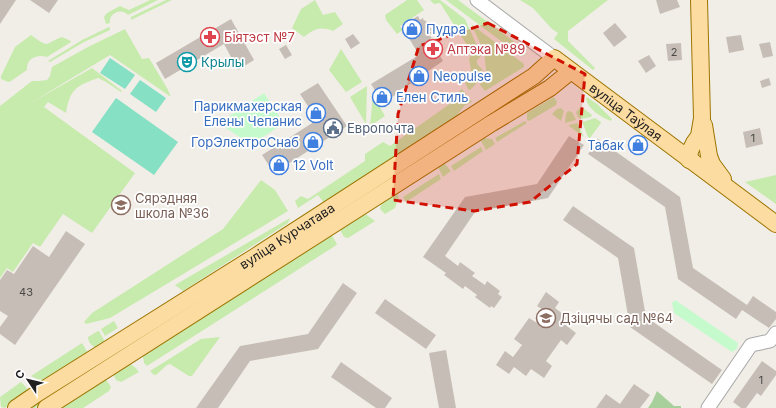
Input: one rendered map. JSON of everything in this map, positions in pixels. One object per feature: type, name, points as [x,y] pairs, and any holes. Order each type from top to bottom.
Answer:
[{"type":"main road","points":[[700,0],[702,118],[699,136],[700,143],[709,156],[712,164],[732,192]]},
{"type":"main road","name":"вуліца Таўлая","points":[[554,58],[776,224]]},
{"type":"main road","name":"вуліца Курчатава","points":[[16,408],[256,256],[534,76],[554,58]]},
{"type":"main road","name":"вуліца Курчатава","points":[[46,408],[550,88],[571,71]]},
{"type":"main road","points":[[660,138],[681,144],[700,143]]},
{"type":"main road","points":[[689,160],[690,152],[700,143]]},
{"type":"main road","points":[[210,284],[218,298]]},
{"type":"street","name":"вуліца Таўлая","points":[[477,0],[554,58]]},
{"type":"street","points":[[708,408],[751,345],[770,340],[776,333]]},
{"type":"highlighted area","points":[[488,23],[585,74],[577,164],[530,202],[474,211],[393,200],[398,114],[419,46]]},
{"type":"green space","points":[[150,0],[158,0],[128,15],[122,12],[113,14],[110,23],[106,24],[104,17],[107,13],[120,6],[129,10]]},
{"type":"green space","points":[[166,0],[172,0],[131,20],[131,17]]},
{"type":"green space","points":[[315,0],[323,15],[335,12],[343,24],[333,31],[317,29],[304,37],[292,28],[301,9]]},
{"type":"green space","points":[[407,0],[417,0],[424,10],[400,26],[403,30],[397,34],[386,20],[385,15]]},
{"type":"green space","points":[[430,0],[440,0],[465,19],[480,52],[481,56],[477,60],[477,64],[483,70],[477,83],[470,90],[465,83],[470,75],[471,69],[469,59],[472,53],[440,3],[434,4]]},
{"type":"green space","points":[[446,0],[458,0],[524,49],[526,53],[524,56],[521,56]]},
{"type":"green space","points":[[520,0],[608,0],[568,31],[568,41],[595,68],[593,70],[554,39],[558,33],[552,29],[533,8]]},
{"type":"green space","points":[[471,24],[524,64],[524,67],[485,91],[480,85],[486,70],[484,51]]},
{"type":"green space","points":[[109,27],[110,30],[84,42],[50,62],[48,61],[82,40]]},
{"type":"green space","points":[[125,29],[142,59],[149,58],[171,97],[110,55],[29,104],[92,68],[122,91],[121,92],[98,78],[84,83],[72,93],[66,113],[48,102],[44,107],[135,173],[92,233],[63,214],[40,247],[33,243],[13,272],[7,268],[0,278],[0,106],[32,81],[47,80],[50,76],[52,67]]},
{"type":"green space","points":[[31,35],[45,44],[62,37],[71,42],[47,57],[40,56],[33,58],[28,62],[27,70],[11,81],[8,82],[1,79],[1,76],[15,47]]},
{"type":"green space","points":[[341,49],[362,82],[346,92],[329,70]]},
{"type":"green space","points":[[110,58],[135,75],[125,89],[100,73]]},
{"type":"green space","points":[[140,80],[166,98],[156,112],[130,94]]},
{"type":"green space","points":[[367,86],[366,124],[350,97]]},
{"type":"green space","points":[[462,89],[472,102],[464,106],[455,118],[324,203],[318,195],[298,208],[295,201],[301,196],[308,199],[365,161],[365,154],[383,142],[390,146],[454,101],[454,96]]},
{"type":"green space","points":[[264,93],[284,123],[251,145],[219,123]]},
{"type":"green space","points":[[373,95],[385,116],[370,126]]},
{"type":"green space","points":[[554,97],[557,102],[556,105],[529,121],[527,120],[527,113]]},
{"type":"green space","points":[[587,97],[597,104],[612,119],[611,121],[592,110],[587,103]]},
{"type":"green space","points":[[116,98],[178,142],[154,175],[92,132]]},
{"type":"green space","points":[[561,108],[564,111],[561,121],[552,114],[557,109]]},
{"type":"green space","points":[[580,108],[583,108],[592,115],[591,117],[581,119],[578,117],[576,112]]},
{"type":"green space","points":[[568,111],[572,112],[576,120],[565,123],[566,114]]},
{"type":"green space","points":[[595,118],[601,123],[590,138],[588,137],[583,122]]},
{"type":"green space","points":[[525,121],[527,123],[497,142],[495,138]]},
{"type":"green space","points":[[578,124],[584,137],[569,126]]},
{"type":"green space","points":[[483,138],[492,139],[495,144],[486,150],[481,141]]},
{"type":"green space","points":[[481,147],[483,151],[454,171],[451,166]]},
{"type":"green space","points":[[444,163],[451,171],[443,177],[438,167]]},
{"type":"green space","points":[[439,174],[441,179],[406,202],[403,197]]},
{"type":"green space","points":[[776,175],[776,204],[745,182]]},
{"type":"green space","points":[[261,180],[275,190],[288,211],[110,318],[86,324],[84,322],[92,313],[223,229]]},
{"type":"green space","points":[[397,194],[399,197],[395,208],[385,214],[380,209],[382,204],[387,198]]},
{"type":"green space","points":[[364,213],[375,221],[348,238],[344,237],[340,230],[341,228]]},
{"type":"green space","points":[[290,218],[288,223],[183,291],[175,285]]},
{"type":"green space","points":[[331,234],[337,244],[335,246],[147,366],[144,363],[143,356],[146,352]]},
{"type":"green space","points":[[675,300],[738,343],[737,349],[732,352],[674,313],[672,303]]},
{"type":"green space","points":[[114,321],[118,328],[105,336],[101,329]]},
{"type":"green space","points":[[98,331],[104,340],[104,343],[96,348],[90,344],[88,337]]},
{"type":"green space","points":[[220,337],[192,376],[189,376],[170,364],[156,375],[150,371],[201,339]]},
{"type":"green space","points":[[82,343],[88,353],[43,380],[31,376]]},
{"type":"green space","points":[[95,364],[97,367],[35,408],[29,408]]},
{"type":"green space","points":[[126,364],[134,366],[139,372],[121,382],[116,380],[113,373]]},
{"type":"green space","points":[[105,378],[111,387],[109,391],[83,408],[59,408]]},
{"type":"green space","points":[[21,382],[28,390],[26,393],[5,408],[1,407],[0,397]]},
{"type":"green space","points":[[657,391],[674,406],[681,406],[681,408],[648,408]]},
{"type":"building","points":[[0,0],[16,0],[0,24]]},
{"type":"building","points":[[30,0],[58,0],[49,13]]},
{"type":"building","points":[[656,0],[677,0],[680,7],[660,14]]},
{"type":"building","points":[[418,16],[420,20],[423,18],[424,21],[425,20],[432,30],[430,31],[432,33],[429,35],[432,38],[430,39],[443,61],[424,74],[425,75],[421,78],[422,80],[413,86],[412,83],[398,91],[399,93],[390,98],[386,97],[381,100],[371,84],[419,55],[404,30],[407,28],[405,24]]},
{"type":"building","points":[[231,19],[254,60],[238,70],[224,44],[165,79],[156,63]]},
{"type":"building","points":[[615,23],[627,37],[614,47],[603,33]]},
{"type":"building","points":[[353,34],[360,43],[351,49],[345,39]]},
{"type":"building","points":[[741,35],[744,50],[729,53],[726,37]]},
{"type":"building","points":[[770,42],[773,56],[763,58],[759,44]]},
{"type":"building","points":[[681,43],[682,60],[668,61],[666,44]]},
{"type":"building","points":[[286,45],[292,55],[285,59],[279,49]]},
{"type":"building","points":[[649,55],[656,66],[646,73],[638,61]]},
{"type":"building","points":[[769,78],[771,85],[762,88],[760,81]]},
{"type":"building","points":[[318,83],[347,126],[274,173],[262,155],[317,120],[300,94]]},
{"type":"building","points":[[760,128],[763,144],[746,148],[743,132]]},
{"type":"building","points":[[569,136],[584,145],[548,198],[475,212],[445,256],[458,266],[460,262],[475,273],[472,276],[485,285],[487,281],[500,291],[498,294],[502,297],[494,308],[491,306],[490,308],[475,297],[477,295],[465,286],[463,289],[444,275],[446,273],[423,257],[465,197],[537,184]]},
{"type":"building","points":[[598,139],[680,197],[693,268],[747,305],[753,296],[776,312],[776,319],[769,328],[742,310],[736,319],[678,279],[665,207],[588,154]]},
{"type":"building","points":[[573,206],[634,248],[646,317],[722,370],[712,384],[630,327],[618,258],[563,220]]},
{"type":"building","points":[[66,231],[85,244],[15,345],[0,334],[0,327],[8,316],[0,311],[0,280],[7,270],[14,274],[33,246],[49,257]]},
{"type":"building","points":[[343,283],[357,293],[318,349],[250,361],[218,408],[196,408],[240,346],[308,334]]},
{"type":"building","name":"Дзіцячы сад №64","points":[[546,292],[559,302],[555,308],[567,317],[563,323],[576,333],[567,345],[561,340],[546,361],[552,366],[544,378],[531,369],[526,376],[514,367],[509,374],[496,365],[505,351],[513,357],[522,345],[514,339],[529,318],[537,323],[545,311],[537,306]]},
{"type":"building","points":[[385,299],[436,335],[426,349],[375,313]]},
{"type":"building","points":[[446,350],[456,408],[439,408],[429,353]]},
{"type":"building","points":[[762,361],[776,371],[776,375],[761,396],[757,393],[746,408],[741,408],[733,402]]},
{"type":"building","points":[[341,362],[392,398],[385,408],[376,408],[331,377]]},
{"type":"building","points":[[634,384],[650,395],[640,408],[596,408],[606,394],[620,404]]},
{"type":"place","name":"Пудра","points":[[412,29]]},
{"type":"place","name":"Біятэст №7","points":[[210,37]]},
{"type":"place","name":"Аптэка №89","points":[[433,49]]},
{"type":"place","name":"Крылы","points":[[187,62]]},
{"type":"place","name":"Neopulse","points":[[419,76]]},
{"type":"place","name":"Елен Стиль","points":[[382,97]]},
{"type":"place","name":"Парикмахерская Елены Чепанис","points":[[316,113]]},
{"type":"place","name":"Европочта","points":[[333,128]]},
{"type":"place","name":"ГорЭлектроСнаб","points":[[313,142]]},
{"type":"place","name":"Табак","points":[[638,145]]},
{"type":"place","name":"12 Volt","points":[[279,165]]},
{"type":"place","name":"Сярэдняя школа №36","points":[[121,205]]},
{"type":"place","name":"Дзіцячы сад №64","points":[[546,318]]}]
